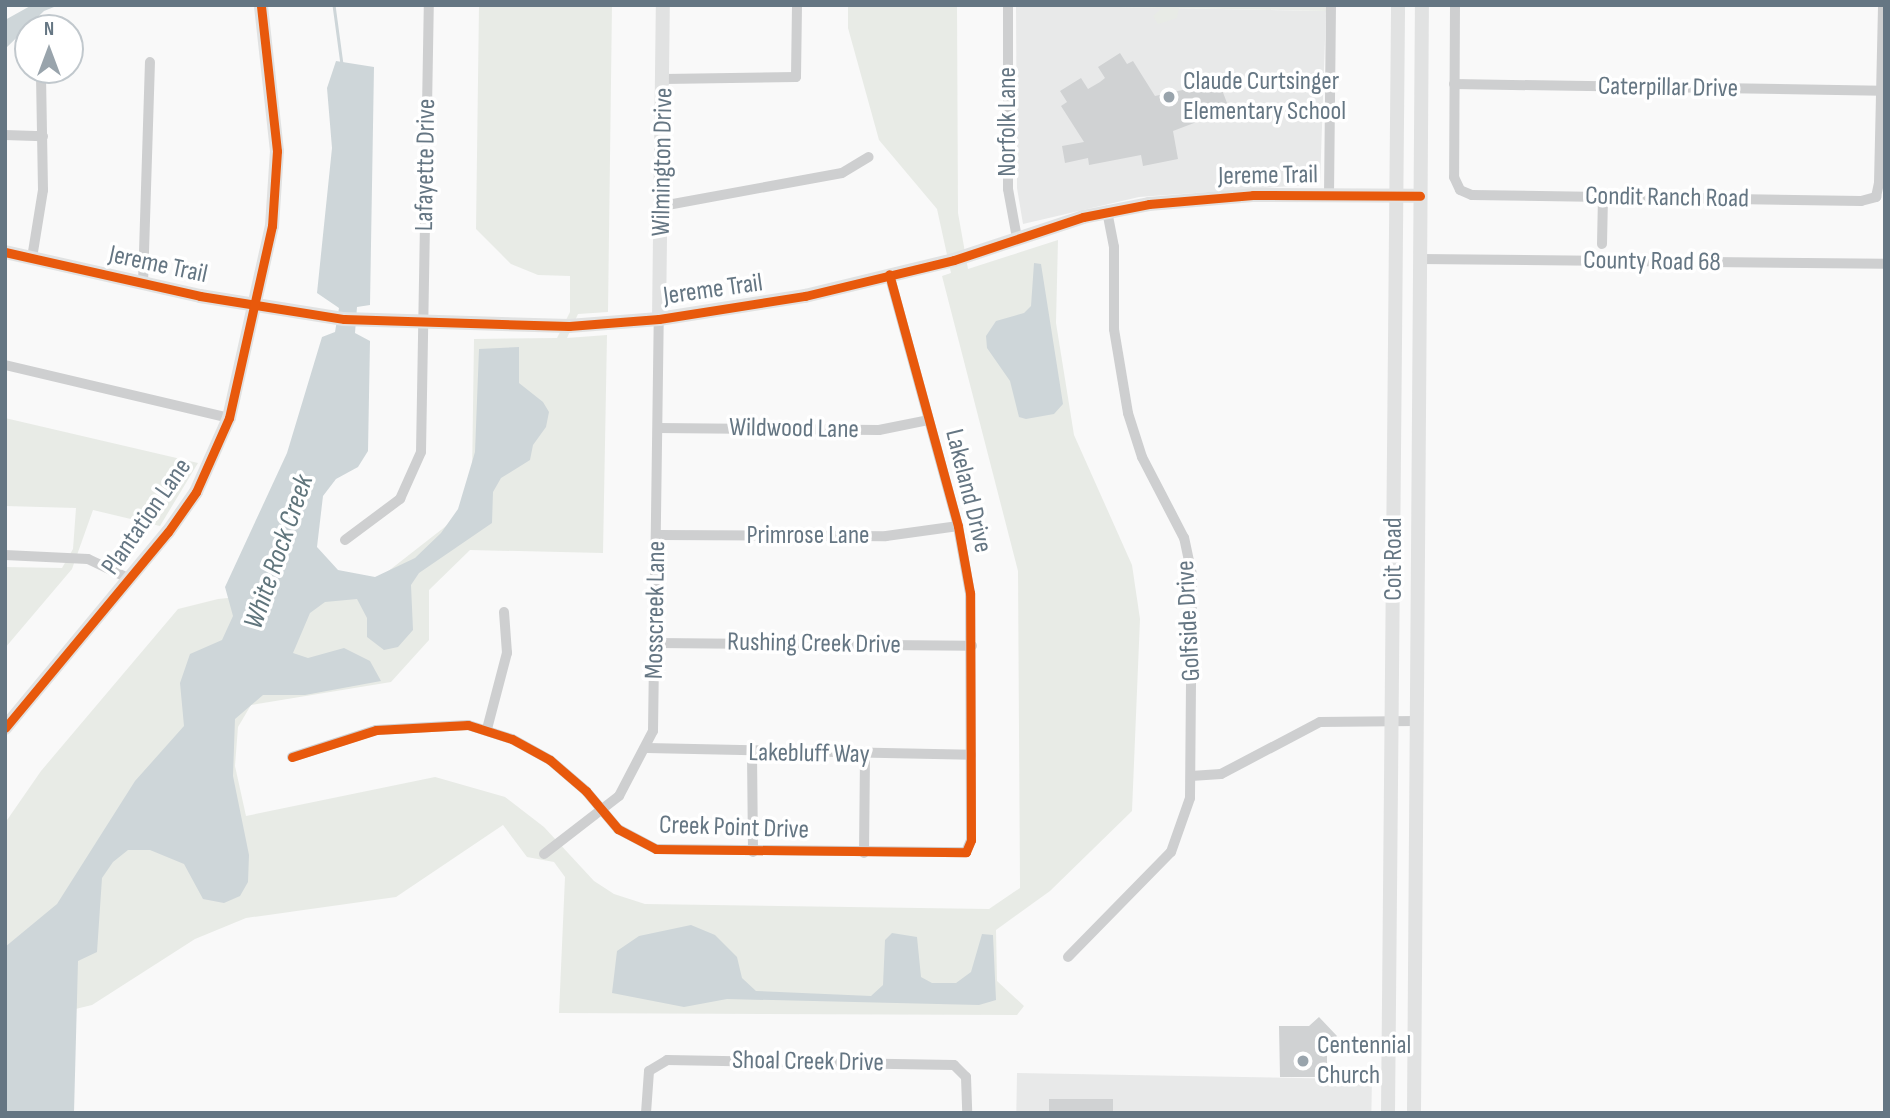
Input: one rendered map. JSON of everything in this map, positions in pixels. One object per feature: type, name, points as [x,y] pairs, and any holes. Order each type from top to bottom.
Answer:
[{"type":"street","name":"Plantation Lane","points":[[5,728],[130,579],[196,492],[229,418],[257,306],[272,226],[277,151],[261,5]]},
{"type":"street","name":"Lafayette Drive","points":[[345,540],[390,509],[416,473],[423,324],[429,5]]},
{"type":"street","name":"Wilmington Drive","points":[[659,319],[663,5]]},
{"type":"street","points":[[664,79],[799,75],[797,5]]},
{"type":"street","name":"Norfolk Lane","points":[[1009,5],[1007,180],[1017,238]]},
{"type":"street","points":[[1329,195],[1331,5]]},
{"type":"street","name":"Coit Road","points":[[1388,1113],[1398,5]]},
{"type":"street","name":"Coit Road","points":[[1413,1113],[1422,5]]},
{"type":"street","points":[[1454,84],[1455,5]]},
{"type":"street","points":[[1881,91],[1883,5]]},
{"type":"street","points":[[143,284],[150,62]]},
{"type":"street","points":[[32,258],[41,216],[41,84]]},
{"type":"street","name":"Caterpillar Drive","points":[[1454,84],[1881,91]]},
{"type":"street","name":"Condit Ranch Road","points":[[1454,84],[1454,177],[1459,189],[1472,195],[1875,197],[1881,91]]},
{"type":"street","points":[[5,135],[43,136]]},
{"type":"street","points":[[662,206],[842,173],[869,157]]},
{"type":"street","name":"Jereme Trail","points":[[5,252],[143,284],[326,317],[423,324],[569,326],[659,319],[768,304],[889,274],[1107,211],[1194,199],[1329,195],[1420,196]]},
{"type":"street","points":[[1602,244],[1603,197]]},
{"type":"street","name":"Golfside Drive","points":[[1068,957],[1171,852],[1186,822],[1191,776],[1192,575],[1184,538],[1142,457],[1128,413],[1114,329],[1114,247],[1107,211]]},
{"type":"street","name":"County Road 68","points":[[1420,259],[1885,264]]},
{"type":"street","name":"Lakeland Drive","points":[[889,274],[958,526],[970,593],[972,646],[968,849]]},
{"type":"street","name":"Mosscreek Lane","points":[[544,854],[602,812],[632,778],[653,731],[658,535],[659,319]]},
{"type":"street","points":[[5,365],[229,418]]},
{"type":"street","points":[[1395,378],[1418,378]]},
{"type":"street","name":"Wildwood Lane","points":[[658,428],[879,430],[928,420]]},
{"type":"street","name":"Primrose Lane","points":[[658,535],[886,536],[958,526]]},
{"type":"street","points":[[5,555],[88,559],[130,579]]},
{"type":"street","points":[[487,729],[507,653],[504,612]]},
{"type":"street","name":"Rushing Creek Drive","points":[[656,643],[972,646]]},
{"type":"street","points":[[1191,776],[1221,774],[1320,722],[1415,721]]},
{"type":"street","name":"Creek Point Drive","points":[[292,757],[409,724],[487,729],[550,760],[631,840],[656,849],[956,856],[968,849]]},
{"type":"street","name":"Lakebluff Way","points":[[647,748],[752,754],[971,755]]},
{"type":"street","points":[[752,754],[753,852]]},
{"type":"street","points":[[863,853],[865,755]]},
{"type":"street","points":[[1390,872],[1414,873]]},
{"type":"street","points":[[1388,1057],[1414,1057]]},
{"type":"street","name":"Shoal Creek Drive","points":[[646,1113],[647,1078],[654,1064],[962,1069],[967,1113]]},
{"type":"shaded area","points":[[479,5],[612,5],[608,312],[578,314],[567,338],[607,335],[603,553],[470,550],[429,590],[429,640],[391,682],[251,705],[238,727],[235,766],[246,816],[435,777],[505,797],[544,827],[594,881],[614,894],[645,904],[989,909],[1020,888],[1018,571],[942,276],[951,273],[937,209],[879,140],[848,28],[848,5],[957,5],[958,213],[968,269],[1058,240],[1056,323],[1074,435],[1132,565],[1140,619],[1132,811],[1050,891],[996,930],[997,981],[1024,1006],[1017,1015],[559,1013],[565,877],[554,862],[527,857],[503,825],[396,897],[246,918],[195,939],[92,1005],[5,1026],[5,823],[41,771],[178,609],[218,599],[373,583],[464,512],[472,476],[474,339],[557,338],[570,312],[570,276],[538,275],[511,264],[476,229]]},
{"type":"shaded area","name":"Claude Curtsinger Elementary School","points":[[1016,5],[1326,11],[1320,184],[1139,197],[1023,224],[1017,188]]},
{"type":"shaded area","points":[[1016,5],[1326,5],[1326,11],[1179,8],[1177,18],[1158,24],[1153,16],[1162,8]]},
{"type":"shaded area","points":[[5,418],[198,463],[160,526],[93,510],[72,569],[5,648],[5,567],[62,568],[73,549],[76,508],[5,506]]},
{"type":"shaded area","points":[[1017,1073],[1372,1079],[1371,1113],[1016,1113]]},
{"type":"water","points":[[32,5],[59,5],[41,14],[16,14]]},
{"type":"water","points":[[14,15],[14,40],[5,49],[5,20]]},
{"type":"water","points":[[336,61],[374,67],[370,305],[357,307],[355,333],[370,341],[368,451],[358,467],[336,479],[323,496],[317,547],[338,570],[375,577],[415,558],[441,533],[458,509],[475,452],[479,349],[519,347],[519,383],[543,402],[549,412],[546,427],[533,445],[530,460],[501,478],[493,492],[492,523],[419,573],[411,585],[413,630],[398,647],[384,650],[367,637],[367,618],[357,599],[325,602],[310,613],[293,653],[308,658],[344,648],[370,661],[381,681],[305,695],[263,695],[235,719],[233,776],[249,855],[248,882],[240,896],[224,903],[203,899],[184,864],[150,850],[128,850],[113,862],[102,878],[97,952],[78,961],[74,1113],[5,1113],[5,947],[57,904],[135,781],[184,726],[180,683],[190,654],[222,640],[233,616],[225,587],[287,453],[322,337],[335,332],[339,308],[317,293],[332,148],[327,88]]},
{"type":"water","points":[[1034,263],[1041,264],[1063,404],[1054,414],[1026,419],[1019,417],[1010,381],[987,348],[986,336],[996,321],[1024,313],[1031,306]]},
{"type":"water","points":[[691,925],[715,935],[737,957],[742,978],[756,991],[871,996],[883,985],[885,940],[892,933],[917,937],[921,977],[932,983],[956,983],[971,972],[982,934],[993,935],[996,1000],[979,1005],[727,999],[684,1007],[612,993],[617,951],[639,936]]},
{"type":"building","points":[[1120,53],[1127,64],[1133,61],[1155,96],[1219,82],[1227,103],[1212,108],[1215,115],[1173,131],[1178,159],[1143,166],[1141,155],[1089,165],[1088,158],[1065,163],[1062,146],[1084,142],[1061,106],[1067,102],[1060,91],[1081,78],[1088,89],[1100,82],[1105,78],[1098,67]]},
{"type":"building","name":"Centennial Church","points":[[1319,1017],[1337,1036],[1327,1046],[1327,1077],[1280,1077],[1279,1026],[1309,1026]]},
{"type":"building","points":[[1049,1099],[1113,1099],[1113,1113],[1049,1113]]},
{"type":"waterway","name":"White Rock Creek","points":[[334,5],[342,64]]},
{"type":"cycle path","points":[[5,728],[168,532],[196,492],[229,418],[272,226],[277,151],[261,5]]},
{"type":"cycle path","points":[[5,252],[200,296],[344,319],[569,326],[659,319],[805,296],[954,260],[1083,217],[1149,204],[1253,195],[1420,196]]},
{"type":"cycle path","points":[[292,757],[376,730],[468,725],[512,739],[550,760],[586,791],[618,829],[656,849],[966,852],[971,840],[970,593],[958,526],[889,274]]},
{"type":"place","name":"Claude Curtsinger Elementary School","points":[[1169,97]]},
{"type":"place","name":"Centennial Church","points":[[1303,1061]]}]
